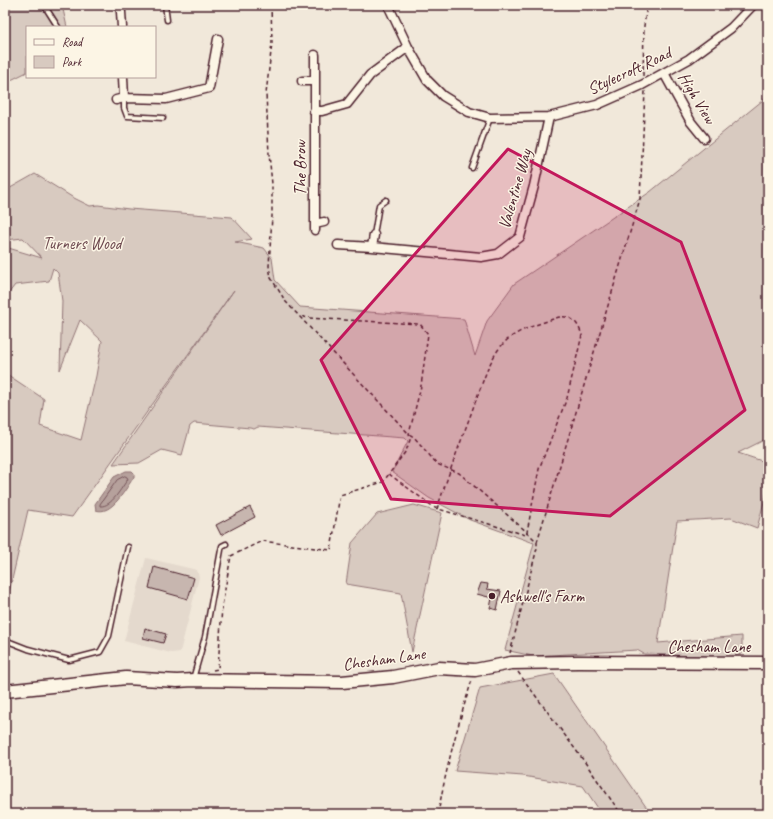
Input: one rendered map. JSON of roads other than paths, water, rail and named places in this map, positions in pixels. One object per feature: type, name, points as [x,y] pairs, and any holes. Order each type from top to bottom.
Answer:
[{"type":"street","points":[[119,5],[122,26]]},
{"type":"street","name":"Stylecroft Road","points":[[388,5],[408,47],[427,80],[443,96],[469,112],[490,118],[549,117],[597,105],[625,93],[689,60],[731,28],[753,5]]},
{"type":"street","points":[[123,78],[120,99],[166,99],[209,88],[218,39]]},
{"type":"street","points":[[314,111],[322,111],[347,104],[370,76],[408,47]]},
{"type":"street","name":"The Brow","points":[[315,55],[315,227],[324,222]]},
{"type":"street","name":"High View","points":[[664,73],[691,122],[704,138]]},
{"type":"street","points":[[302,81],[314,81]]},
{"type":"street","name":"Valentine Way","points":[[338,245],[372,246],[481,257],[498,254],[520,237],[534,186],[549,117]]},
{"type":"street","points":[[372,246],[374,235]]},
{"type":"street","name":"Chesham Lane","points":[[5,691],[126,678],[177,682],[193,680],[342,682],[393,677],[440,668],[475,670],[509,663],[768,663]]},
{"type":"lane","points":[[44,5],[57,26]]},
{"type":"lane","points":[[165,5],[167,20]]},
{"type":"lane","points":[[120,99],[127,116],[163,118]]},
{"type":"lane","points":[[472,168],[490,118]]},
{"type":"lane","points":[[374,235],[379,204],[386,200]]},
{"type":"lane","points":[[193,680],[204,637],[221,550],[222,546],[226,544]]},
{"type":"lane","points":[[5,640],[28,649],[69,660],[100,652],[109,636],[128,547]]},
{"type":"water","points":[[126,471],[132,471],[134,473],[134,477],[123,494],[108,509],[102,511],[96,510],[95,504],[114,477]]},
{"type":"place","name":"Ashwell's Farm","points":[[492,596]]},
{"type":"park label","name":"Turners Wood","points":[[82,243]]}]
